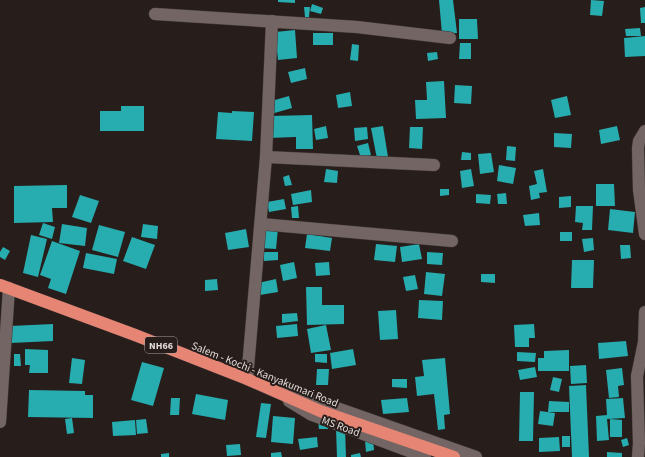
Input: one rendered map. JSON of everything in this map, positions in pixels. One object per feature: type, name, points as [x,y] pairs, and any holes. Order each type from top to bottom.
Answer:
[{"type":"highway","name":"Salem - Kochi - Kanyakumari Road","points":[[4,287],[247,379],[320,411],[454,457]]},
{"type":"street","points":[[155,14],[357,27],[450,38]]},
{"type":"street","points":[[247,379],[266,158],[272,21]]},
{"type":"street","points":[[645,131],[639,141],[638,148],[639,190],[645,234]]},
{"type":"street","points":[[266,158],[434,165]]},
{"type":"street","points":[[260,224],[452,241]]},
{"type":"street","points":[[0,422],[4,287]]},
{"type":"street","points":[[638,457],[637,376],[644,342],[645,312]]},
{"type":"street","points":[[262,385],[308,398],[476,457]]},
{"type":"street","name":"MS Road","points":[[262,385],[312,416],[426,457]]},
{"type":"building","points":[[278,0],[295,0],[295,3],[278,2]]},
{"type":"building","points":[[439,0],[453,0],[457,33],[442,34]]},
{"type":"building","points":[[591,0],[604,1],[602,16],[590,15]]},
{"type":"building","points":[[312,4],[323,8],[321,14],[310,11]]},
{"type":"building","points":[[304,7],[310,7],[309,17],[305,17]]},
{"type":"building","points":[[645,7],[645,23],[641,23],[640,8]]},
{"type":"building","points":[[459,19],[477,19],[478,39],[459,39]]},
{"type":"building","points":[[640,28],[641,36],[626,36],[625,29]]},
{"type":"building","points":[[295,30],[297,58],[278,60],[275,32]]},
{"type":"building","points":[[313,33],[333,33],[333,45],[313,45]]},
{"type":"building","points":[[645,36],[645,56],[625,57],[624,38]]},
{"type":"building","points":[[460,43],[471,43],[471,59],[459,59]]},
{"type":"building","points":[[352,44],[359,45],[358,61],[350,60]]},
{"type":"building","points":[[437,52],[438,59],[428,61],[427,53]]},
{"type":"building","points":[[305,68],[307,79],[291,83],[288,72]]},
{"type":"building","points":[[444,81],[446,118],[416,119],[415,100],[427,100],[426,82]]},
{"type":"building","points":[[455,85],[472,86],[471,104],[454,103]]},
{"type":"building","points":[[350,92],[352,106],[338,108],[336,95]]},
{"type":"building","points":[[289,96],[292,108],[271,114],[268,102]]},
{"type":"building","points":[[567,96],[571,115],[555,118],[551,100]]},
{"type":"building","points":[[121,106],[144,106],[144,131],[100,131],[100,111],[121,111]]},
{"type":"building","points":[[262,110],[270,110],[270,116],[312,115],[313,149],[296,149],[296,137],[268,138],[263,150]]},
{"type":"building","points":[[232,111],[254,112],[252,141],[216,139],[218,112],[232,113]]},
{"type":"building","points":[[326,126],[328,138],[316,140],[314,129]]},
{"type":"building","points":[[383,126],[388,157],[377,159],[371,128]]},
{"type":"building","points":[[617,126],[620,140],[601,144],[599,130]]},
{"type":"building","points":[[367,127],[368,139],[355,141],[354,128]]},
{"type":"building","points":[[410,127],[423,127],[422,149],[409,148]]},
{"type":"building","points":[[554,133],[572,134],[571,148],[554,147]]},
{"type":"building","points":[[368,143],[371,155],[361,158],[357,146]]},
{"type":"building","points":[[507,146],[516,147],[515,161],[506,160]]},
{"type":"building","points":[[462,152],[471,153],[471,160],[461,160]]},
{"type":"building","points":[[491,153],[494,172],[480,174],[478,154]]},
{"type":"building","points":[[499,165],[516,168],[513,184],[497,181]]},
{"type":"building","points":[[326,169],[338,171],[337,183],[324,182]]},
{"type":"building","points":[[471,169],[474,186],[462,188],[460,171]]},
{"type":"building","points":[[543,169],[547,192],[539,193],[540,198],[531,200],[529,186],[537,184],[534,171]]},
{"type":"building","points":[[289,175],[292,185],[285,186],[283,177]]},
{"type":"building","points":[[596,184],[614,184],[615,206],[596,206]]},
{"type":"building","points":[[67,185],[67,208],[52,208],[53,222],[14,223],[14,186]]},
{"type":"building","points":[[440,189],[449,189],[449,195],[440,196]]},
{"type":"building","points":[[311,190],[312,202],[293,205],[291,194]]},
{"type":"building","points":[[506,193],[507,204],[498,204],[497,194]]},
{"type":"building","points":[[476,194],[491,195],[490,204],[476,203]]},
{"type":"building","points":[[80,195],[99,201],[91,223],[72,217]]},
{"type":"building","points":[[571,196],[571,207],[559,208],[559,197]]},
{"type":"building","points":[[284,199],[286,209],[269,212],[267,202]]},
{"type":"building","points":[[298,206],[299,218],[292,218],[291,207]]},
{"type":"building","points":[[576,206],[593,206],[592,230],[582,230],[583,223],[575,222]]},
{"type":"building","points":[[610,209],[635,212],[633,233],[608,230]]},
{"type":"building","points":[[539,213],[540,225],[525,226],[523,215]]},
{"type":"building","points":[[43,223],[55,227],[52,239],[39,235]]},
{"type":"building","points":[[62,224],[87,228],[85,246],[59,243]]},
{"type":"building","points":[[143,224],[158,226],[157,239],[141,237]]},
{"type":"building","points":[[99,225],[125,232],[118,257],[92,250]]},
{"type":"building","points":[[262,227],[278,228],[276,249],[260,248]]},
{"type":"building","points":[[246,229],[249,247],[228,250],[225,233]]},
{"type":"building","points":[[560,232],[572,232],[572,241],[560,241]]},
{"type":"building","points":[[307,234],[332,238],[330,251],[305,248]]},
{"type":"building","points":[[31,235],[47,239],[38,277],[23,273]]},
{"type":"building","points":[[132,237],[155,245],[146,269],[123,261]]},
{"type":"building","points":[[593,238],[594,250],[584,252],[582,239]]},
{"type":"building","points":[[52,241],[80,251],[66,294],[48,288],[51,279],[40,275]]},
{"type":"building","points":[[376,244],[397,246],[395,262],[374,260]]},
{"type":"building","points":[[419,244],[422,259],[402,262],[400,247]]},
{"type":"building","points":[[620,245],[630,245],[631,258],[621,259]]},
{"type":"building","points":[[3,247],[10,251],[5,260],[0,257],[0,252]]},
{"type":"building","points":[[264,252],[278,252],[278,260],[264,261]]},
{"type":"building","points":[[427,252],[443,253],[442,265],[427,264]]},
{"type":"building","points":[[86,253],[117,259],[114,274],[83,268]]},
{"type":"building","points":[[572,260],[594,260],[593,288],[571,288]]},
{"type":"building","points":[[294,262],[297,278],[283,281],[280,265]]},
{"type":"building","points":[[329,262],[330,275],[316,276],[315,263]]},
{"type":"building","points":[[426,272],[445,274],[442,296],[424,294]]},
{"type":"building","points":[[481,274],[495,274],[495,283],[481,282]]},
{"type":"building","points":[[415,275],[418,289],[406,291],[403,277]]},
{"type":"building","points":[[217,279],[218,290],[205,291],[205,280]]},
{"type":"building","points":[[276,279],[278,292],[260,295],[258,283]]},
{"type":"building","points":[[306,287],[322,287],[322,305],[344,305],[344,324],[307,325]]},
{"type":"building","points":[[419,300],[443,301],[442,320],[418,318]]},
{"type":"building","points":[[396,310],[398,339],[380,340],[378,311]]},
{"type":"building","points":[[297,313],[298,321],[282,323],[282,314]]},
{"type":"building","points":[[53,324],[53,341],[11,343],[10,326]]},
{"type":"building","points":[[297,324],[298,336],[277,338],[276,326]]},
{"type":"building","points":[[534,324],[535,338],[529,338],[529,347],[515,347],[514,325]]},
{"type":"building","points":[[326,325],[331,350],[311,353],[307,329]]},
{"type":"building","points":[[626,341],[628,356],[599,359],[598,343]]},
{"type":"building","points":[[25,349],[48,350],[48,373],[29,373],[30,365],[25,365]]},
{"type":"building","points":[[353,349],[356,365],[332,369],[330,353]]},
{"type":"building","points":[[569,350],[569,371],[538,371],[538,358],[544,358],[544,351]]},
{"type":"building","points":[[517,352],[536,353],[535,362],[517,361]]},
{"type":"building","points":[[14,354],[20,354],[21,366],[14,366]]},
{"type":"building","points":[[315,354],[327,354],[327,363],[315,362]]},
{"type":"building","points":[[72,358],[85,360],[82,384],[69,383]]},
{"type":"building","points":[[445,358],[450,414],[444,415],[445,429],[438,430],[434,394],[417,396],[415,377],[424,376],[422,360]]},
{"type":"building","points":[[142,362],[164,368],[153,406],[131,400]]},
{"type":"building","points":[[586,365],[587,383],[571,384],[570,366]]},
{"type":"building","points":[[535,367],[537,377],[520,380],[518,370]]},
{"type":"building","points":[[622,368],[624,385],[618,386],[619,397],[609,398],[606,370]]},
{"type":"building","points":[[317,369],[329,369],[328,385],[316,385]]},
{"type":"building","points":[[553,377],[562,379],[559,392],[550,390]]},
{"type":"building","points":[[392,379],[407,379],[407,388],[392,387]]},
{"type":"building","points":[[586,385],[589,457],[572,457],[569,386]]},
{"type":"building","points":[[29,390],[85,391],[85,395],[93,395],[93,418],[28,417]]},
{"type":"building","points":[[520,392],[534,392],[533,441],[519,441]]},
{"type":"building","points":[[196,394],[228,400],[225,420],[192,414]]},
{"type":"building","points":[[171,398],[180,398],[179,415],[170,415]]},
{"type":"building","points":[[407,398],[409,412],[383,414],[381,400]]},
{"type":"building","points":[[623,398],[625,418],[607,419],[609,440],[597,441],[596,416],[607,415],[606,399]]},
{"type":"building","points":[[549,401],[569,402],[569,412],[548,412]]},
{"type":"building","points":[[261,403],[271,404],[266,438],[256,437]]},
{"type":"building","points":[[540,411],[555,413],[553,426],[538,424]]},
{"type":"building","points":[[273,416],[295,418],[293,444],[271,442]]},
{"type":"building","points":[[72,418],[74,433],[67,434],[65,419]]},
{"type":"building","points":[[146,419],[148,433],[137,434],[136,420]]},
{"type":"building","points":[[610,419],[622,420],[622,437],[610,437]]},
{"type":"building","points":[[135,420],[136,435],[113,436],[112,422]]},
{"type":"building","points":[[318,420],[327,420],[328,429],[319,429]]},
{"type":"building","points":[[345,428],[346,457],[337,457],[336,429]]},
{"type":"building","points":[[562,436],[570,436],[570,447],[562,447]]},
{"type":"building","points":[[317,437],[318,447],[300,450],[298,439]]},
{"type":"building","points":[[559,437],[560,451],[539,452],[539,438]]},
{"type":"building","points":[[627,438],[629,445],[623,447],[621,440]]},
{"type":"building","points":[[373,439],[374,450],[366,452],[365,440]]},
{"type":"building","points":[[240,444],[241,455],[227,456],[226,445]]},
{"type":"building","points":[[281,452],[282,457],[271,457],[271,453]]},
{"type":"building","points":[[607,452],[622,453],[622,457],[607,457]]},
{"type":"building","points":[[169,453],[169,457],[161,457],[161,454]]},
{"type":"building","points":[[360,453],[361,457],[351,457],[351,455]]}]
